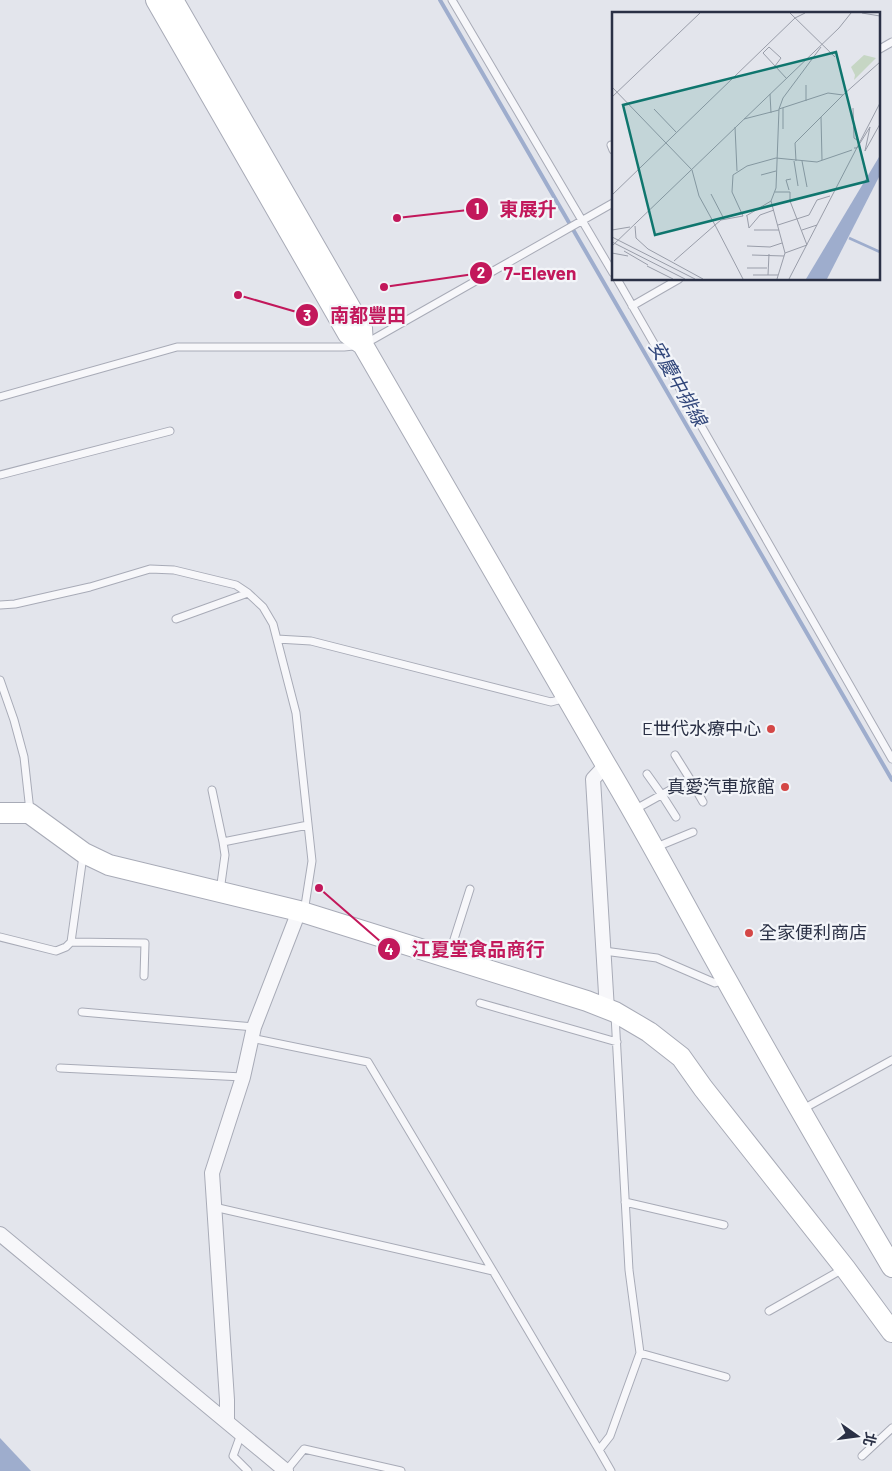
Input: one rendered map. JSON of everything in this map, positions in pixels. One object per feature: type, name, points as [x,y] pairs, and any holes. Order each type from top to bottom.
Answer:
[{"type":"main road","points":[[156,0],[348,334],[363,345],[568,697],[633,810],[726,980],[892,1267]]},
{"type":"main road","points":[[173,0],[362,328],[363,345]]},
{"type":"main road","points":[[0,813],[30,814],[84,853],[109,865],[302,911],[587,1001],[611,1011],[649,1032],[681,1057],[703,1088],[845,1268],[892,1332]]},
{"type":"street","points":[[606,765],[593,779],[604,951],[611,1011]]},
{"type":"street","points":[[227,1422],[212,1173],[243,1077],[253,1032],[302,911]]},
{"type":"street","points":[[0,1234],[286,1471]]},
{"type":"lane","points":[[452,0],[612,270]]},
{"type":"lane","points":[[880,49],[892,42]]},
{"type":"lane","points":[[0,397],[177,347],[344,347],[363,345],[612,204]]},
{"type":"lane","points":[[618,280],[892,759]]},
{"type":"lane","points":[[632,306],[677,280]]},
{"type":"lane","points":[[0,475],[170,431]]},
{"type":"lane","points":[[0,605],[15,604],[81,589],[150,569],[174,570],[236,586],[248,593],[263,607],[273,624],[296,713],[312,861],[302,911]]},
{"type":"lane","points":[[176,619],[248,593]]},
{"type":"lane","points":[[277,639],[311,641],[551,702],[568,697]]},
{"type":"lane","points":[[0,680],[24,757],[30,814]]},
{"type":"lane","points":[[674,755],[703,802]]},
{"type":"lane","points":[[646,774],[676,818]]},
{"type":"lane","points":[[633,810],[690,779]]},
{"type":"lane","points":[[212,790],[223,842],[224,855],[220,892]]},
{"type":"lane","points":[[223,842],[308,825]]},
{"type":"lane","points":[[653,848],[694,832]]},
{"type":"lane","points":[[71,942],[84,853]]},
{"type":"lane","points":[[448,958],[470,889]]},
{"type":"lane","points":[[0,937],[56,951],[71,942],[145,943],[144,976]]},
{"type":"lane","points":[[604,951],[657,958],[715,983],[726,980]]},
{"type":"lane","points":[[480,1004],[617,1042]]},
{"type":"lane","points":[[600,1450],[610,1436],[640,1353],[629,1270],[617,1042],[611,1011]]},
{"type":"lane","points":[[82,1012],[253,1032],[368,1062],[611,1471]]},
{"type":"lane","points":[[800,1110],[892,1060]]},
{"type":"lane","points":[[60,1068],[243,1077]]},
{"type":"lane","points":[[626,1202],[724,1226]]},
{"type":"lane","points":[[214,1207],[493,1271]]},
{"type":"lane","points":[[769,1311],[845,1268]]},
{"type":"lane","points":[[640,1353],[726,1377]]},
{"type":"lane","points":[[862,1456],[892,1428]]},
{"type":"lane","points":[[241,1433],[233,1456],[248,1471]]},
{"type":"lane","points":[[286,1471],[304,1449],[401,1471]]},
{"type":"water","points":[[0,1438],[31,1471],[0,1471]]},
{"type":"waterway","name":"安慶中排線","points":[[440,0],[892,780]]},
{"type":"place","name":"東展升","points":[[397,218]]},
{"type":"place","name":"7-Eleven","points":[[384,287]]},
{"type":"place","name":"南都豐田","points":[[238,295]]},
{"type":"place","name":"E世代水療中心","points":[[771,729]]},
{"type":"place","name":"真愛汽車旅館","points":[[785,787]]},
{"type":"place","name":"江夏堂食品商行","points":[[319,888]]},
{"type":"place","name":"全家便利商店","points":[[749,933]]}]
